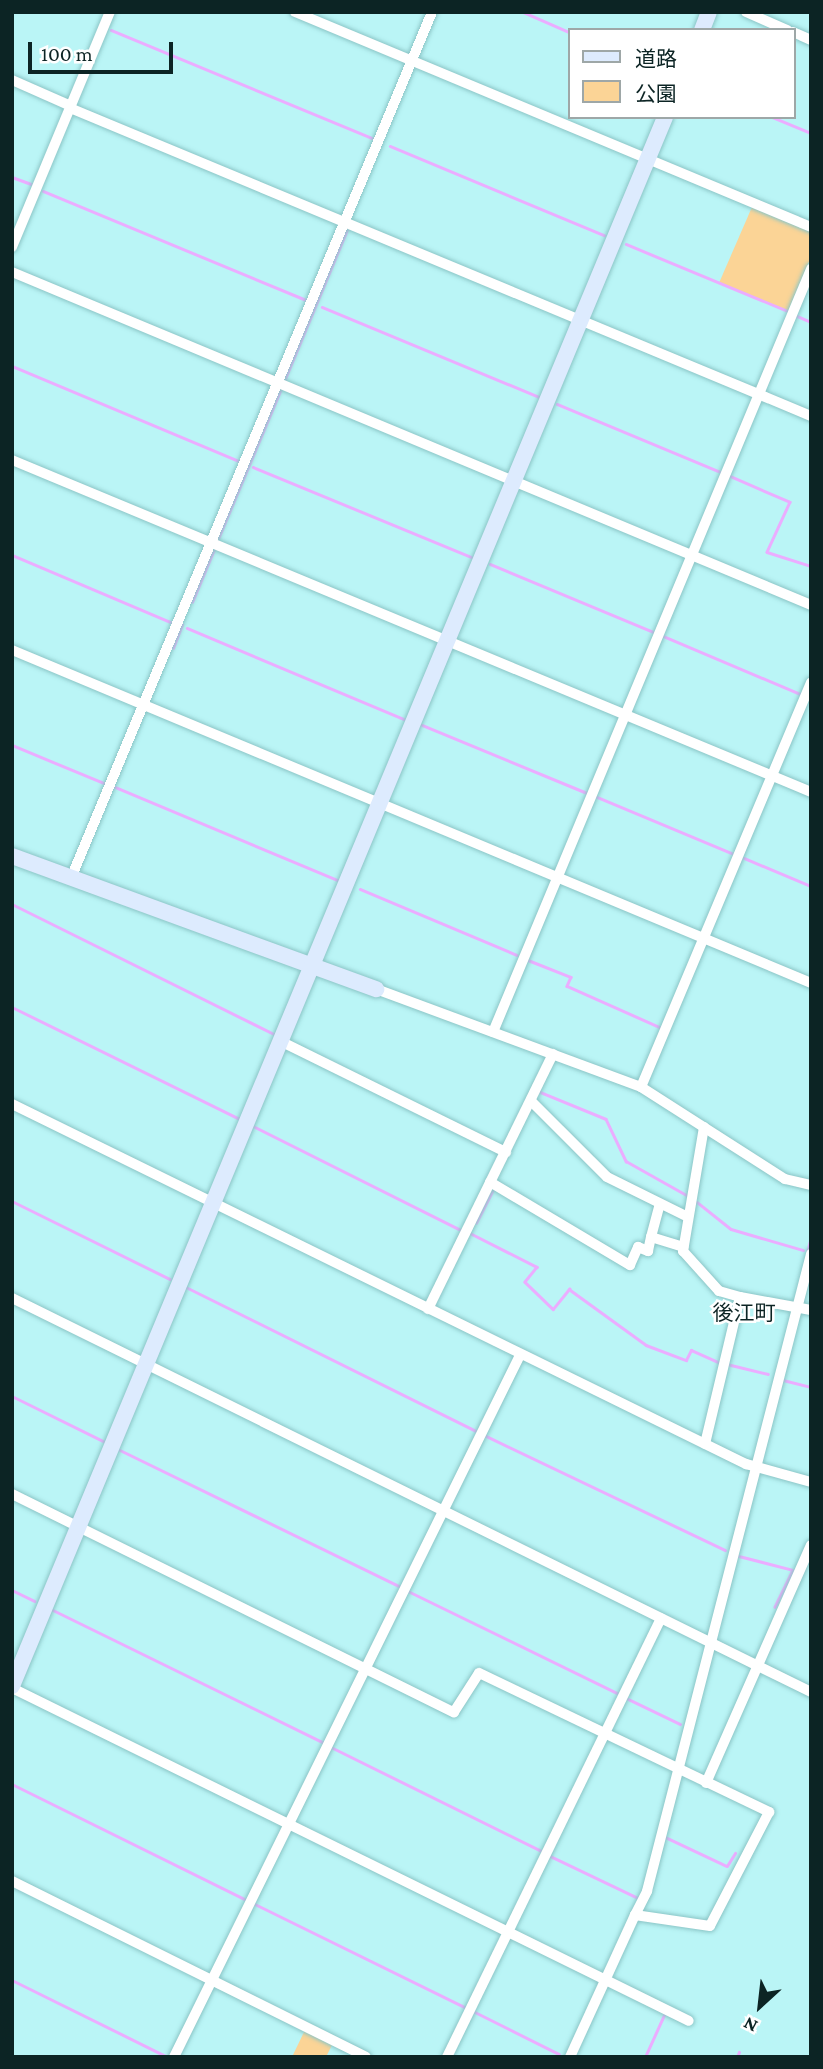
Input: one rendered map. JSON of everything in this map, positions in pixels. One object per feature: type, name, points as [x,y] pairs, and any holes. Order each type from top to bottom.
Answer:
[{"type":"street","points":[[12,247],[110,12]]},
{"type":"street","points":[[295,12],[811,227]]},
{"type":"street","points":[[71,878],[214,545],[345,222],[416,62],[432,12]]},
{"type":"street","points":[[746,12],[782,28]]},
{"type":"street","points":[[795,33],[811,40]]},
{"type":"street","points":[[12,80],[811,416]]},
{"type":"street","points":[[665,119],[12,1687],[689,2021]]},
{"type":"street","points":[[493,1032],[811,269]]},
{"type":"street","points":[[12,272],[811,605]]},
{"type":"street","points":[[12,460],[811,792]]},
{"type":"street","points":[[12,650],[811,983]]},
{"type":"street","points":[[641,1087],[811,682]]},
{"type":"street","points":[[12,856],[313,964],[641,1087],[785,1179],[811,1185]]},
{"type":"street","points":[[280,1041],[506,1152]]},
{"type":"street","points":[[428,1309],[553,1054]]},
{"type":"street","points":[[531,1101],[607,1177],[688,1217]]},
{"type":"street","points":[[12,1104],[705,1444],[757,1468],[811,1482]]},
{"type":"street","points":[[684,1248],[704,1127]]},
{"type":"street","points":[[490,1182],[630,1265],[638,1247],[648,1251],[660,1204]]},
{"type":"street","points":[[651,1237],[684,1248],[719,1291],[811,1310]]},
{"type":"street","points":[[570,2057],[602,1979],[647,1891],[811,1254]]},
{"type":"street","points":[[705,1444],[740,1297]]},
{"type":"street","points":[[12,1298],[811,1692]]},
{"type":"street","points":[[174,2057],[520,1355]]},
{"type":"street","points":[[12,1493],[454,1712],[480,1673],[678,1771],[769,1812],[710,1926],[635,1915]]},
{"type":"street","points":[[706,1783],[811,1545]]},
{"type":"street","points":[[447,2057],[661,1618]]},
{"type":"street","points":[[12,1881],[366,2057]]},
{"type":"green space","points":[[752,207],[811,232],[811,257],[788,311],[719,283]]},
{"type":"green space","points":[[305,2030],[333,2043],[326,2057],[292,2057]]},
{"type":"waterway","points":[[523,12],[568,32]]},
{"type":"waterway","points":[[111,30],[374,139]]},
{"type":"waterway","points":[[777,119],[811,133]]},
{"type":"waterway","points":[[390,146],[604,235]]},
{"type":"waterway","points":[[12,177],[31,184]]},
{"type":"waterway","points":[[43,191],[308,301]]},
{"type":"waterway","points":[[284,381],[348,227]]},
{"type":"waterway","points":[[626,244],[788,311]]},
{"type":"waterway","points":[[322,307],[539,397]]},
{"type":"waterway","points":[[797,316],[811,322]]},
{"type":"waterway","points":[[12,366],[242,462]]},
{"type":"waterway","points":[[217,541],[281,389]]},
{"type":"waterway","points":[[557,404],[720,472]]},
{"type":"waterway","points":[[253,467],[471,557]]},
{"type":"waterway","points":[[730,476],[790,502],[767,552],[811,566]]},
{"type":"waterway","points":[[192,602],[215,547]]},
{"type":"waterway","points":[[12,555],[173,623]]},
{"type":"waterway","points":[[490,564],[653,632]]},
{"type":"waterway","points":[[173,648],[182,625]]},
{"type":"waterway","points":[[187,628],[404,719]]},
{"type":"waterway","points":[[663,636],[800,694]]},
{"type":"waterway","points":[[422,725],[587,793]]},
{"type":"waterway","points":[[12,745],[106,784]]},
{"type":"waterway","points":[[115,787],[337,880]]},
{"type":"waterway","points":[[597,797],[734,854]]},
{"type":"waterway","points":[[744,858],[811,886]]},
{"type":"waterway","points":[[360,889],[517,955]]},
{"type":"waterway","points":[[12,904],[274,1034]]},
{"type":"waterway","points":[[528,960],[571,977],[567,986],[662,1028]]},
{"type":"waterway","points":[[12,1007],[238,1118]]},
{"type":"waterway","points":[[540,1092],[606,1119],[626,1161],[688,1196]]},
{"type":"waterway","points":[[253,1126],[463,1231]]},
{"type":"waterway","points":[[476,1223],[492,1191]]},
{"type":"waterway","points":[[12,1201],[170,1279]]},
{"type":"waterway","points":[[697,1202],[731,1229],[803,1250]]},
{"type":"waterway","points":[[470,1233],[537,1267],[525,1282],[553,1309],[569,1289],[646,1345],[686,1360],[691,1350],[720,1363]]},
{"type":"waterway","points":[[807,1253],[811,1237]]},
{"type":"waterway","points":[[186,1287],[478,1432]]},
{"type":"waterway","points":[[727,1364],[768,1374]]},
{"type":"waterway","points":[[783,1380],[811,1387]]},
{"type":"waterway","points":[[12,1396],[103,1441]]},
{"type":"waterway","points":[[484,1435],[725,1550]]},
{"type":"waterway","points":[[120,1450],[401,1587]]},
{"type":"waterway","points":[[739,1556],[793,1570],[775,1607]]},
{"type":"waterway","points":[[12,1590],[35,1601]]},
{"type":"waterway","points":[[408,1591],[621,1695]]},
{"type":"waterway","points":[[53,1610],[324,1743]]},
{"type":"waterway","points":[[626,1698],[680,1724]]},
{"type":"waterway","points":[[331,1747],[543,1852]]},
{"type":"waterway","points":[[12,1784],[247,1900]]},
{"type":"waterway","points":[[665,1837],[727,1866],[735,1853]]},
{"type":"waterway","points":[[550,1856],[638,1898]]},
{"type":"waterway","points":[[255,1904],[466,2008]]},
{"type":"waterway","points":[[12,1980],[168,2057]]},
{"type":"waterway","points":[[473,2011],[559,2054]]},
{"type":"waterway","points":[[645,2057],[665,2013]]},
{"type":"waterway","points":[[737,2057],[739,2052]]},
{"type":"district","name":"後江町","points":[[744,1313]]}]
